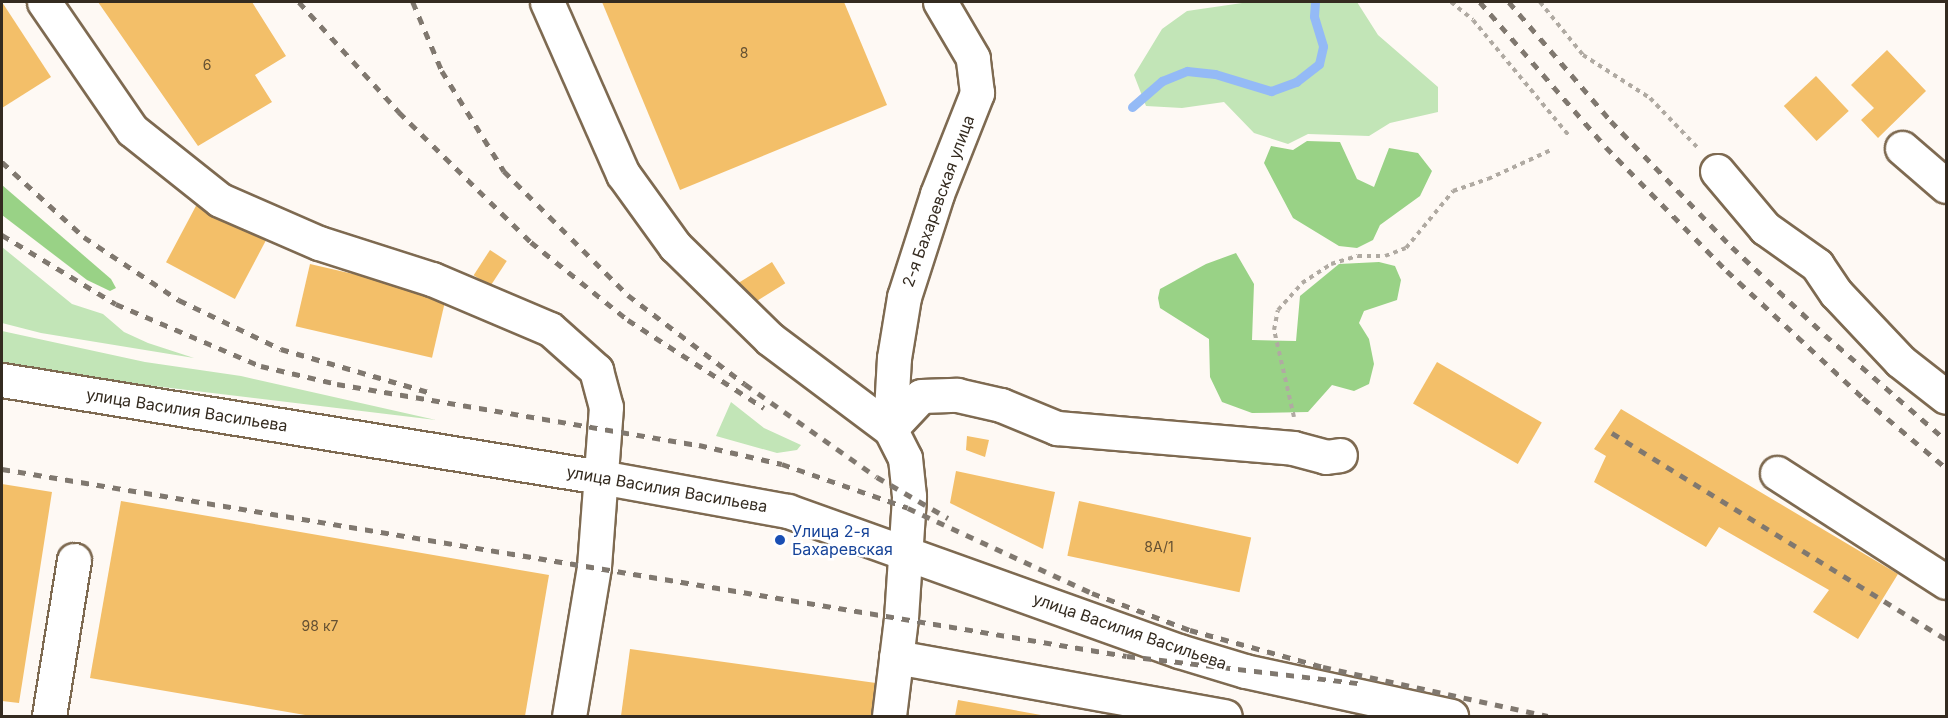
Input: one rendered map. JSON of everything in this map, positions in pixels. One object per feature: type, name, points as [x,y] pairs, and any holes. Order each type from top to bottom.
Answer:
[{"type":"main road","points":[[44,2],[132,130],[220,200],[319,243],[432,279],[550,329],[596,370],[606,407],[594,567],[569,717]]},
{"type":"main road","points":[[547,2],[623,174],[675,246],[770,339],[890,429],[921,396],[957,395],[1001,405],[1057,428],[1293,448],[1326,457],[1340,455]]},
{"type":"main road","name":"2-я Бахаревская улица","points":[[889,717],[904,550],[907,470],[890,429],[894,358],[904,297],[937,195],[977,93],[973,58],[940,2]]},
{"type":"main road","points":[[1902,148],[1947,186]]},
{"type":"main road","points":[[1717,171],[1765,228],[1817,265],[1836,293],[1900,361],[1947,397]]},
{"type":"main road","name":"улица Василия Васильева","points":[[2,380],[600,477],[788,511],[904,550],[1179,651],[1245,671],[1451,717]]},
{"type":"main road","points":[[1777,473],[1947,582]]},
{"type":"main road","points":[[49,717],[74,561]]},
{"type":"main road","points":[[896,657],[1225,717]]},
{"type":"path","points":[[1451,2],[1473,20],[1570,137]]},
{"type":"path","points":[[1540,2],[1583,55],[1650,98],[1717,171]]},
{"type":"path","points":[[1293,448],[1295,408],[1274,330],[1278,310],[1302,283],[1331,264],[1358,256],[1385,256],[1407,248],[1453,191],[1488,180],[1551,150]]},
{"type":"green space","points":[[1249,2],[1357,2],[1378,35],[1438,87],[1438,112],[1390,123],[1369,136],[1308,134],[1288,144],[1254,133],[1224,102],[1182,108],[1146,106],[1134,75],[1162,29],[1187,11]]},
{"type":"green space","points":[[1307,141],[1340,142],[1357,179],[1374,187],[1389,148],[1418,153],[1432,171],[1420,196],[1380,225],[1373,240],[1357,248],[1339,246],[1293,218],[1264,163],[1271,146],[1293,150]]},
{"type":"green space","points":[[2,185],[111,279],[116,288],[110,291],[87,280],[2,215]]},
{"type":"green space","points":[[2,247],[72,304],[103,314],[124,332],[148,343],[194,358],[41,333],[2,323]]},
{"type":"green space","points":[[1236,253],[1254,284],[1252,340],[1296,341],[1300,296],[1339,264],[1379,262],[1395,266],[1401,280],[1397,300],[1364,311],[1359,323],[1369,339],[1374,364],[1369,384],[1354,391],[1332,385],[1308,412],[1252,413],[1222,402],[1210,377],[1209,339],[1160,308],[1158,298],[1160,289],[1206,264]]},
{"type":"green space","points":[[2,331],[145,362],[241,376],[436,420],[129,383],[2,363]]},
{"type":"green space","points":[[731,402],[764,428],[801,445],[797,450],[777,453],[716,436]]},
{"type":"building","points":[[2,2],[51,77],[2,108]]},
{"type":"building","points":[[98,2],[252,2],[286,56],[255,75],[272,102],[198,146]]},
{"type":"building","points":[[602,2],[844,2],[887,105],[680,190]]},
{"type":"building","points":[[1887,50],[1926,91],[1878,138],[1861,120],[1874,108],[1851,85]]},
{"type":"building","points":[[1816,76],[1849,111],[1817,141],[1784,106]]},
{"type":"building","points":[[197,204],[266,241],[235,299],[166,262]]},
{"type":"building","points":[[490,250],[507,261],[490,286],[474,275]]},
{"type":"building","points":[[772,262],[785,283],[749,306],[736,285]]},
{"type":"building","points":[[310,264],[446,295],[432,358],[296,326]]},
{"type":"building","points":[[1437,362],[1542,422],[1518,464],[1413,404]]},
{"type":"building","points":[[1621,409],[1898,574],[1858,639],[1813,612],[1829,590],[1719,527],[1706,547],[1594,482],[1606,456],[1594,449]]},
{"type":"building","points":[[967,436],[989,440],[985,457],[966,450]]},
{"type":"building","points":[[956,471],[1055,492],[1043,549],[950,503]]},
{"type":"building","points":[[2,484],[52,492],[19,703],[2,701]]},
{"type":"building","points":[[121,501],[549,575],[525,716],[311,716],[90,678]]},
{"type":"building","points":[[1079,501],[1251,538],[1240,592],[1067,556]]},
{"type":"building","points":[[630,649],[876,683],[872,716],[621,716]]},
{"type":"building","points":[[958,700],[1041,715],[1041,716],[955,716]]},
{"type":"waterway","points":[[1132,107],[1162,81],[1187,71],[1215,74],[1271,91],[1296,82],[1319,64],[1323,46],[1314,16],[1315,2]]},
{"type":"railway","points":[[299,2],[399,112],[531,242],[628,320],[764,408]]},
{"type":"railway","points":[[413,2],[442,71],[504,171],[628,295],[745,384],[877,477],[948,518]]},
{"type":"railway","points":[[1480,2],[1606,147],[1727,271],[1863,398],[1946,468]]},
{"type":"railway","points":[[1509,2],[1611,121],[1732,247],[1825,335],[1946,440]]},
{"type":"railway","points":[[2,162],[84,237],[179,300],[281,349],[431,393]]},
{"type":"railway","points":[[2,235],[116,304],[261,366],[337,384],[699,445],[782,464],[908,508],[1092,593],[1190,630],[1323,667],[1548,716]]},
{"type":"railway","points":[[1612,433],[1946,639]]},
{"type":"railway","points":[[2,469],[1127,656],[1364,684]]},
{"type":"place","name":"Улица 2-я Бахаревская","points":[[780,540]]}]
